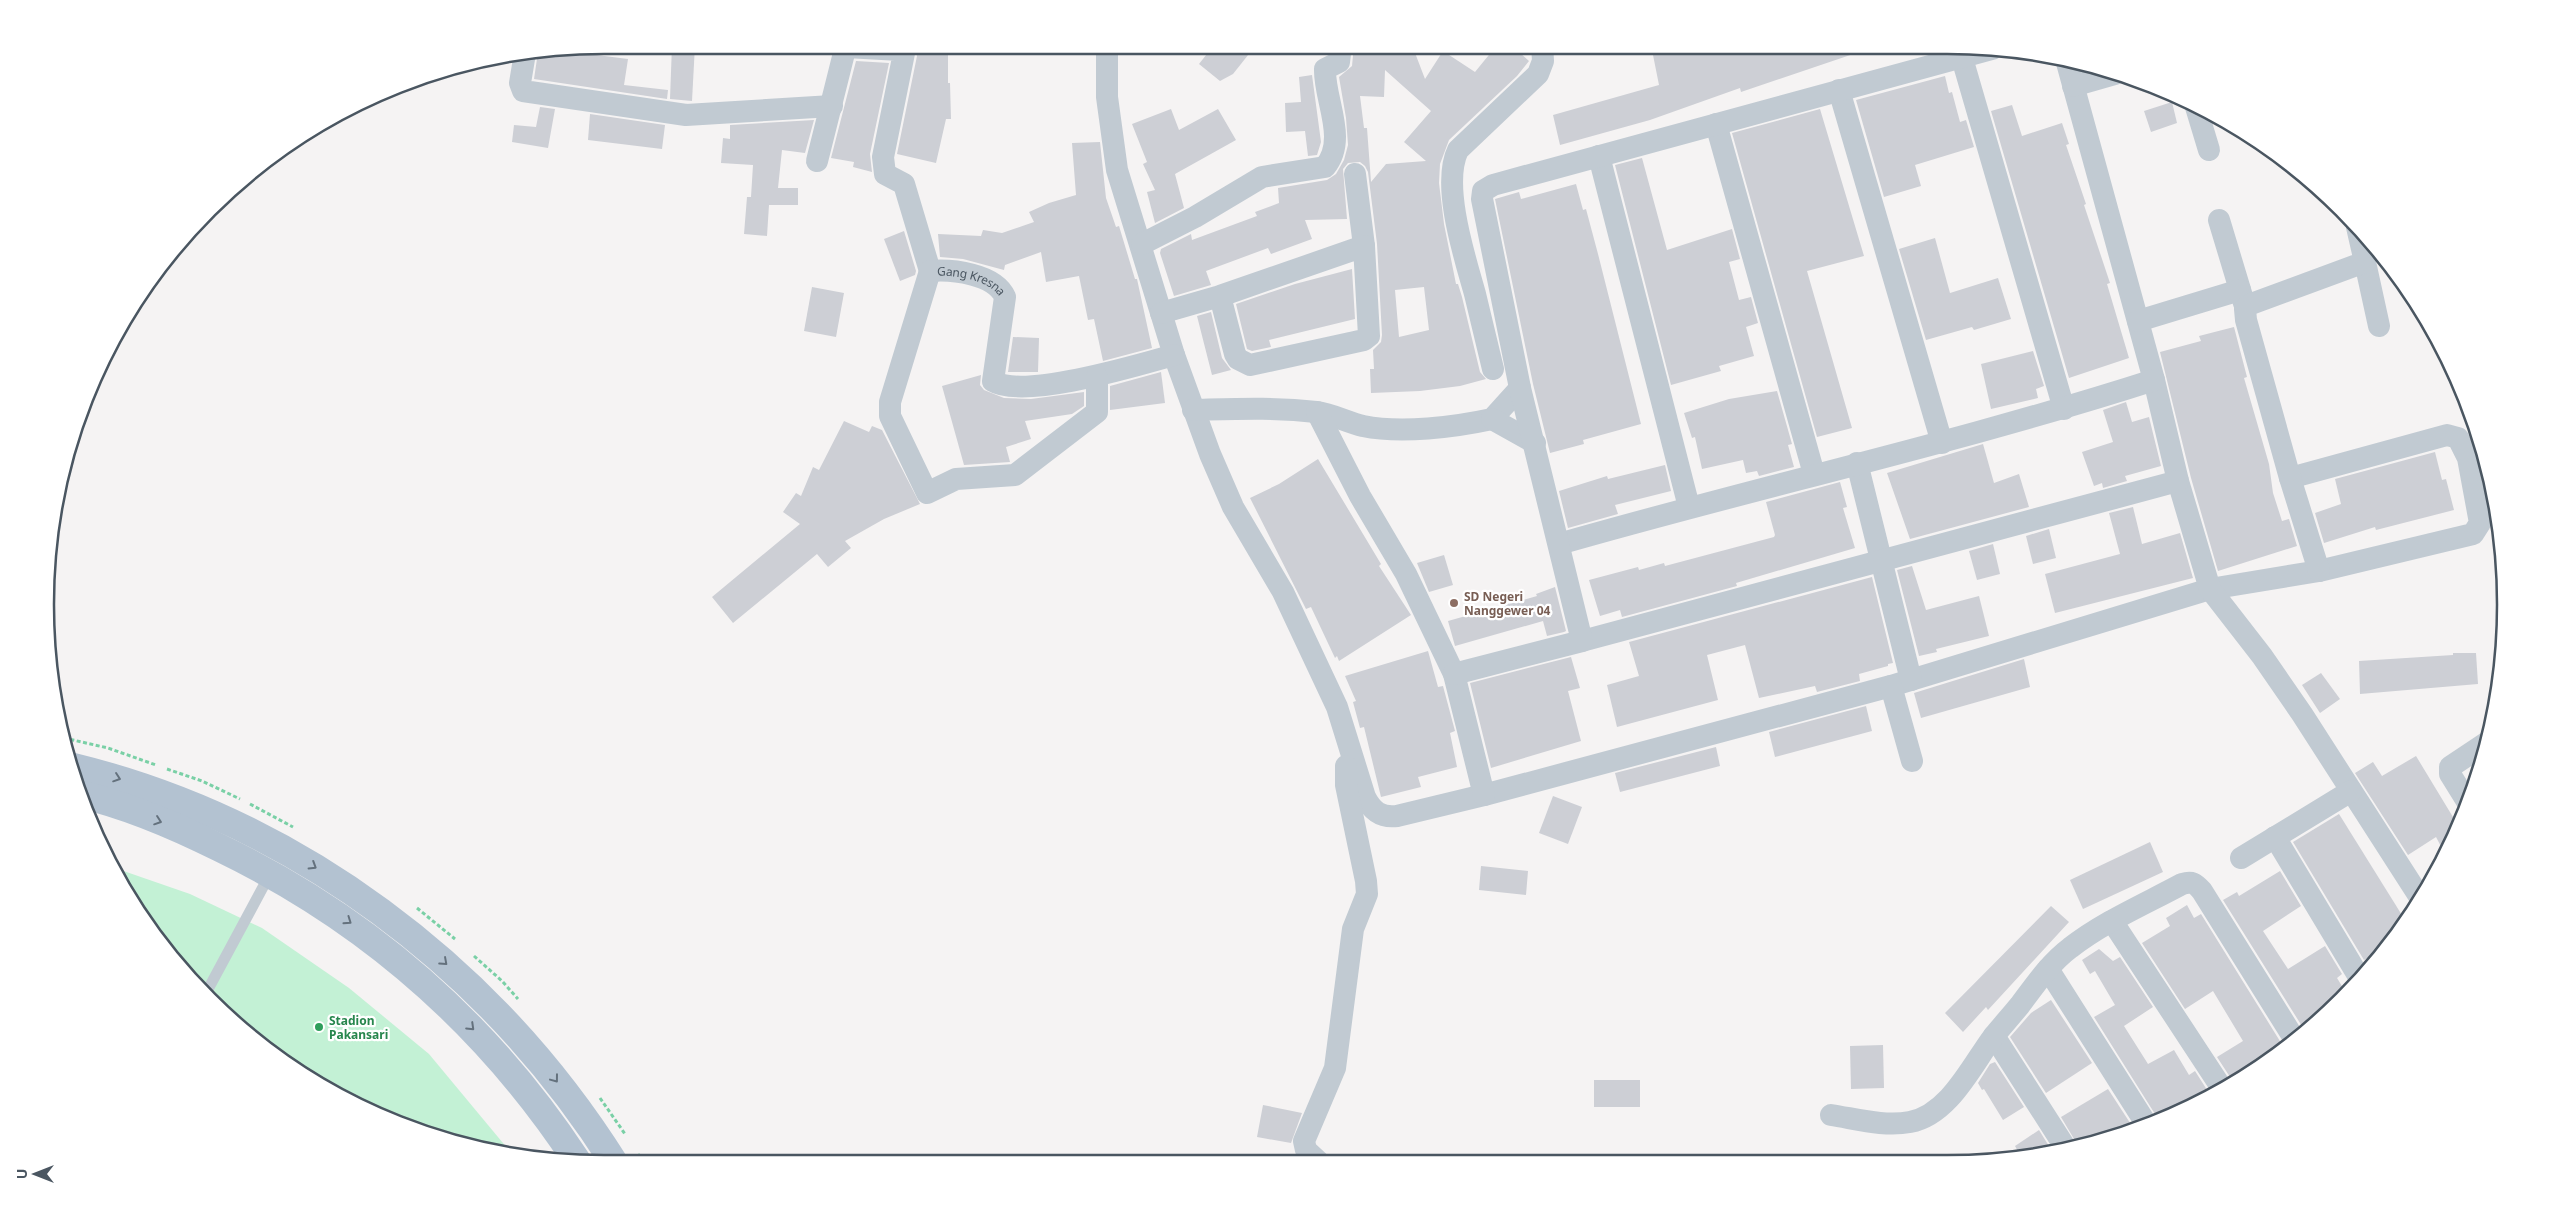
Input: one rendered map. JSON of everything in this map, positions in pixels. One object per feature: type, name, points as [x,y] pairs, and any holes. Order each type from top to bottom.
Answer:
[{"type":"main road","points":[[79,768],[112,776],[198,807],[284,848],[353,891],[420,941],[483,997],[540,1060],[592,1127],[609,1155]]},
{"type":"main road","points":[[89,797],[184,830],[271,872],[350,922],[422,980],[489,1045],[548,1116],[573,1154]]},
{"type":"street","points":[[817,161],[844,54]]},
{"type":"street","name":"Gang Kresna","points":[[904,54],[882,157],[885,174],[904,184],[930,271],[953,269],[996,284],[1002,290],[1005,297],[994,381],[1007,385],[1033,386],[1097,377],[1174,356]]},
{"type":"street","points":[[1107,54],[1107,97],[1117,170],[1142,244],[1174,356],[1233,507],[1283,592],[1337,707],[1352,749],[1365,797],[1369,805],[1379,815],[1387,817],[1397,816],[1484,795],[1901,683],[2210,589],[2319,571],[2476,532],[2480,517],[2468,458],[2458,438],[2447,435],[2290,478]]},
{"type":"street","points":[[1142,244],[1195,217],[1262,177],[1325,167],[1333,152],[1334,118],[1325,69],[1339,62],[1340,54]]},
{"type":"street","points":[[1493,369],[1458,232],[1453,188],[1453,163],[1458,150],[1538,74],[1543,61],[1543,54]]},
{"type":"street","points":[[1582,640],[1520,388],[1481,196],[1483,191],[1493,185],[1973,55]]},
{"type":"street","points":[[1962,58],[2064,409]]},
{"type":"street","points":[[523,60],[520,83],[523,91],[686,114],[832,106]]},
{"type":"street","points":[[2068,68],[2154,380],[2178,481],[2210,589],[2262,656],[2416,891]]},
{"type":"street","points":[[2073,86],[2104,77]]},
{"type":"street","points":[[1839,90],[1942,443]]},
{"type":"street","points":[[2199,116],[2209,150]]},
{"type":"street","points":[[1716,124],[1814,474]]},
{"type":"street","points":[[1599,156],[1689,507]]},
{"type":"street","points":[[1220,296],[1235,354],[1238,360],[1250,365],[1364,340],[1369,336],[1364,246],[1355,174]]},
{"type":"street","points":[[2219,220],[2290,478],[2319,571]]},
{"type":"street","points":[[2360,240],[2378,326]]},
{"type":"street","points":[[1161,313],[1220,296],[1364,246]]},
{"type":"street","points":[[2138,321],[2242,299],[2260,300],[2365,262]]},
{"type":"street","points":[[930,271],[890,402],[890,416],[927,493],[956,479],[1015,475],[1097,412],[1097,377]]},
{"type":"street","points":[[1559,544],[1814,474],[1942,443],[2064,409],[2154,380]]},
{"type":"street","points":[[1492,419],[1520,388]]},
{"type":"street","points":[[1194,410],[1265,409],[1317,412],[1363,426],[1386,430],[1492,419],[1535,443]]},
{"type":"street","points":[[1317,412],[1360,496],[1406,574],[1454,674],[1484,795]]},
{"type":"street","points":[[1857,464],[1880,560],[1912,761]]},
{"type":"street","points":[[1454,674],[2178,481]]},
{"type":"street","points":[[1307,1155],[1335,1068],[1353,929],[1366,894],[1366,882],[1346,785],[1346,762],[1352,749]]},
{"type":"street","points":[[2463,795],[2450,774],[2450,767],[2478,749]]},
{"type":"street","points":[[2241,858],[2351,791]]},
{"type":"street","points":[[2275,837],[2356,973]]},
{"type":"street","points":[[1831,1115],[1888,1124],[1912,1122],[1933,1112],[1953,1092],[1994,1036],[2048,969],[2070,948],[2112,921],[2182,884],[2190,882],[2196,884],[2291,1034]]},
{"type":"street","points":[[2112,921],[2218,1083]]},
{"type":"street","points":[[2048,969],[2143,1119]]},
{"type":"street","points":[[1994,1036],[2062,1143]]},
{"type":"lane","points":[[208,987],[284,848]]},
{"type":"green space","name":"Stadion Pakansari","points":[[123,871],[190,894],[262,928],[349,988],[429,1054],[506,1146],[427,1126],[394,1113],[329,1081],[269,1041],[241,1019],[190,968],[147,910]]},
{"type":"building","points":[[592,54],[628,59],[624,85],[668,90],[667,99],[534,79],[537,58]]},
{"type":"building","points":[[672,54],[695,54],[692,101],[670,99]]},
{"type":"building","points":[[916,54],[948,54],[951,119],[946,119],[936,163],[897,154]]},
{"type":"building","points":[[1207,54],[1249,54],[1233,74],[1220,81],[1199,64]]},
{"type":"building","points":[[1353,54],[1415,54],[1425,79],[1441,54],[1448,54],[1475,72],[1490,54],[1521,54],[1529,61],[1517,76],[1449,140],[1440,164],[1439,183],[1444,224],[1456,284],[1458,284],[1462,297],[1480,372],[1486,379],[1460,386],[1420,391],[1371,393],[1370,369],[1374,369],[1373,350],[1381,342],[1382,335],[1377,244],[1368,172],[1360,162],[1348,163],[1343,169],[1347,219],[1305,220],[1312,239],[1271,254],[1268,248],[1206,271],[1211,285],[1174,296],[1160,253],[1161,249],[1191,234],[1192,240],[1257,216],[1255,212],[1279,203],[1278,188],[1327,180],[1336,174],[1344,160],[1348,145],[1346,118],[1339,77],[1352,66]],"holes":[[[1385,70],[1431,111],[1404,142],[1426,161],[1386,164],[1371,182],[1367,128],[1364,128],[1360,96],[1384,97]],[[1424,287],[1429,330],[1399,337],[1395,290]]]},
{"type":"building","points":[[1653,54],[1853,54],[1741,92],[1740,88],[1650,120],[1560,145],[1553,115],[1659,85]]},
{"type":"building","points":[[856,61],[889,63],[870,154],[872,172],[853,167],[854,162],[831,158]]},
{"type":"building","points":[[1312,75],[1321,142],[1317,155],[1308,156],[1305,131],[1286,132],[1285,103],[1301,102],[1299,77]]},
{"type":"building","points":[[1945,76],[1949,93],[1952,92],[1960,122],[1966,120],[1974,147],[1915,165],[1921,186],[1884,197],[1856,100]]},
{"type":"building","points":[[2171,102],[2177,123],[2151,132],[2144,111]]},
{"type":"building","points":[[2012,105],[2022,136],[2062,123],[2069,144],[2066,145],[2086,204],[2084,205],[2110,283],[2107,284],[2129,358],[2069,378],[1991,111]]},
{"type":"building","points":[[540,107],[555,109],[548,148],[512,142],[514,125],[536,127]]},
{"type":"building","points":[[1171,109],[1179,130],[1218,109],[1236,140],[1175,174],[1184,208],[1155,223],[1147,192],[1155,190],[1143,164],[1147,162],[1132,124]]},
{"type":"building","points":[[1820,109],[1864,256],[1807,271],[1852,428],[1817,437],[1732,133]]},
{"type":"building","points":[[590,114],[665,125],[662,149],[588,140]]},
{"type":"building","points":[[814,120],[805,153],[782,150],[778,188],[798,188],[798,205],[769,205],[767,236],[744,234],[747,197],[751,197],[753,165],[721,163],[723,138],[730,139],[730,125]]},
{"type":"building","points":[[1100,142],[1106,198],[1116,227],[1119,226],[1135,279],[1137,279],[1152,348],[1103,361],[1094,319],[1088,320],[1079,276],[1046,282],[1041,252],[1005,265],[1004,270],[963,259],[940,257],[938,234],[981,236],[983,230],[1002,233],[1034,222],[1029,212],[1049,203],[1076,195],[1072,143]]},
{"type":"building","points":[[1642,158],[1667,250],[1732,229],[1740,259],[1729,262],[1739,300],[1751,297],[1758,323],[1746,327],[1754,356],[1719,366],[1721,371],[1671,385],[1615,165]]},
{"type":"building","points":[[1576,184],[1583,210],[1586,209],[1641,424],[1583,440],[1584,444],[1550,453],[1533,384],[1495,199],[1519,192],[1521,199]]},
{"type":"building","points":[[904,231],[916,271],[915,275],[900,281],[884,239]]},
{"type":"building","points":[[1935,238],[1950,293],[1998,278],[2011,319],[1974,330],[1972,327],[1926,340],[1899,249]]},
{"type":"building","points":[[1352,269],[1355,319],[1269,340],[1271,347],[1252,351],[1247,349],[1236,304],[1295,284]]},
{"type":"building","points":[[812,287],[844,293],[836,337],[804,331]]},
{"type":"building","points":[[1211,312],[1222,358],[1231,370],[1212,375],[1197,316]]},
{"type":"building","points":[[2234,327],[2247,377],[2244,378],[2269,464],[2273,493],[2282,521],[2289,519],[2297,546],[2218,571],[2191,478],[2160,352],[2201,341],[2199,336]]},
{"type":"building","points":[[1013,337],[1039,338],[1038,372],[1008,372]]},
{"type":"building","points":[[2033,351],[2044,386],[2036,389],[2038,398],[1991,409],[1981,364]]},
{"type":"building","points":[[1161,372],[1165,403],[1110,410],[1110,386]]},
{"type":"building","points":[[981,375],[980,385],[984,390],[1004,398],[1031,399],[1084,392],[1084,406],[1072,414],[1025,421],[1031,439],[1006,447],[1010,462],[964,465],[942,386]]},
{"type":"building","points":[[1777,391],[1792,444],[1788,445],[1794,467],[1759,476],[1757,471],[1746,473],[1743,460],[1702,469],[1695,437],[1692,438],[1684,413],[1729,399]]},
{"type":"building","points":[[2126,402],[2132,422],[2149,417],[2161,466],[2125,476],[2127,481],[2103,488],[2102,483],[2094,486],[2082,452],[2113,442],[2103,410]]},
{"type":"building","points":[[844,421],[869,432],[872,426],[882,430],[920,504],[884,519],[845,541],[851,548],[828,567],[817,554],[733,623],[712,597],[800,524],[783,512],[796,493],[801,496],[813,467],[819,470]]},
{"type":"building","points":[[1983,444],[1994,483],[2019,474],[2029,507],[1910,539],[1887,473]]},
{"type":"building","points":[[2435,452],[2442,480],[2446,479],[2454,510],[2376,530],[2375,527],[2324,543],[2315,513],[2341,504],[2335,479]]},
{"type":"building","points":[[1318,459],[1381,564],[1379,566],[1411,615],[1339,661],[1337,656],[1335,658],[1311,607],[1306,609],[1250,498],[1279,484]]},
{"type":"building","points":[[1665,465],[1671,491],[1615,505],[1618,514],[1568,528],[1559,491],[1607,476],[1608,479]]},
{"type":"building","points":[[1840,482],[1847,507],[1843,508],[1855,548],[1736,583],[1737,586],[1622,617],[1620,610],[1600,616],[1589,580],[1638,567],[1639,570],[1664,563],[1665,566],[1774,537],[1766,502]]},
{"type":"building","points":[[2133,507],[2142,544],[2180,533],[2193,578],[2055,613],[2045,574],[2120,554],[2109,513]]},
{"type":"building","points":[[2049,529],[2056,558],[2033,564],[2026,536]]},
{"type":"building","points":[[1993,544],[2000,574],[1977,580],[1969,551]]},
{"type":"building","points":[[1444,555],[1453,585],[1429,592],[1417,563]]},
{"type":"building","points":[[1912,566],[1926,610],[1979,596],[1989,636],[1936,649],[1937,652],[1919,656],[1897,570]]},
{"type":"building","points":[[1872,577],[1893,663],[1888,664],[1888,666],[1859,674],[1860,681],[1817,692],[1815,686],[1759,698],[1745,645],[1707,655],[1718,700],[1617,727],[1607,685],[1639,676],[1629,642]]},
{"type":"building","points":[[1555,587],[1566,631],[1547,636],[1543,621],[1455,646],[1448,621],[1537,596],[1536,594]]},
{"type":"building","points":[[1428,651],[1438,687],[1443,686],[1455,731],[1450,733],[1457,767],[1418,777],[1421,787],[1381,797],[1364,727],[1360,728],[1353,702],[1356,701],[1345,676]]},
{"type":"building","points":[[2453,653],[2476,653],[2478,684],[2360,694],[2359,661],[2453,655]]},
{"type":"building","points":[[1571,657],[1580,688],[1568,691],[1581,741],[1491,768],[1470,683]]},
{"type":"building","points":[[2024,659],[2030,687],[1921,718],[1914,693]]},
{"type":"building","points":[[2321,673],[2340,699],[2320,713],[2302,685]]},
{"type":"building","points":[[1866,706],[1872,731],[1775,757],[1769,732]]},
{"type":"building","points":[[1716,747],[1720,766],[1620,792],[1615,773]]},
{"type":"building","points":[[2416,756],[2454,818],[2441,846],[2436,837],[2408,855],[2355,773],[2373,762],[2382,776]]},
{"type":"building","points":[[1553,796],[1582,807],[1568,844],[1539,833]]},
{"type":"building","points":[[2339,814],[2401,914],[2371,956],[2364,960],[2293,842]]},
{"type":"building","points":[[2150,842],[2163,872],[2083,909],[2070,880]]},
{"type":"building","points":[[1481,866],[1528,871],[1526,895],[1479,890]]},
{"type":"building","points":[[2280,871],[2301,906],[2263,931],[2288,969],[2325,946],[2342,974],[2337,978],[2343,987],[2302,1026],[2223,900],[2237,892],[2239,896]]},
{"type":"building","points":[[2187,905],[2194,918],[2201,914],[2281,1042],[2230,1076],[2217,1057],[2243,1041],[2213,991],[2185,1009],[2142,943],[2170,926],[2166,918]]},
{"type":"building","points":[[2051,906],[2069,922],[1988,1010],[1986,1007],[1963,1032],[1945,1013]]},
{"type":"building","points":[[2099,949],[2113,961],[2120,957],[2153,1007],[2124,1026],[2148,1064],[2174,1050],[2189,1075],[2195,1071],[2207,1089],[2155,1114],[2094,1017],[2115,1005],[2095,971],[2090,974],[2082,960]]},
{"type":"building","points":[[2051,1000],[2092,1063],[2046,1093],[2010,1037],[2031,1013]]},
{"type":"building","points":[[1883,1045],[1884,1088],[1851,1089],[1850,1046]]},
{"type":"building","points":[[1995,1062],[2024,1107],[2003,1120],[1984,1089],[1982,1090],[1978,1083],[1990,1064]]},
{"type":"building","points":[[1594,1080],[1640,1080],[1640,1107],[1594,1107]]},
{"type":"building","points":[[2108,1089],[2130,1123],[2074,1140],[2061,1117]]},
{"type":"building","points":[[1263,1105],[1302,1113],[1291,1143],[1257,1137]]},
{"type":"building","points":[[2039,1130],[2049,1146],[2018,1151],[2015,1146]]},
{"type":"place","name":"SD Negeri Nanggewer 04","points":[[1454,603]]},
{"type":"place","name":"Stadion Pakansari","points":[[319,1027]]}]
